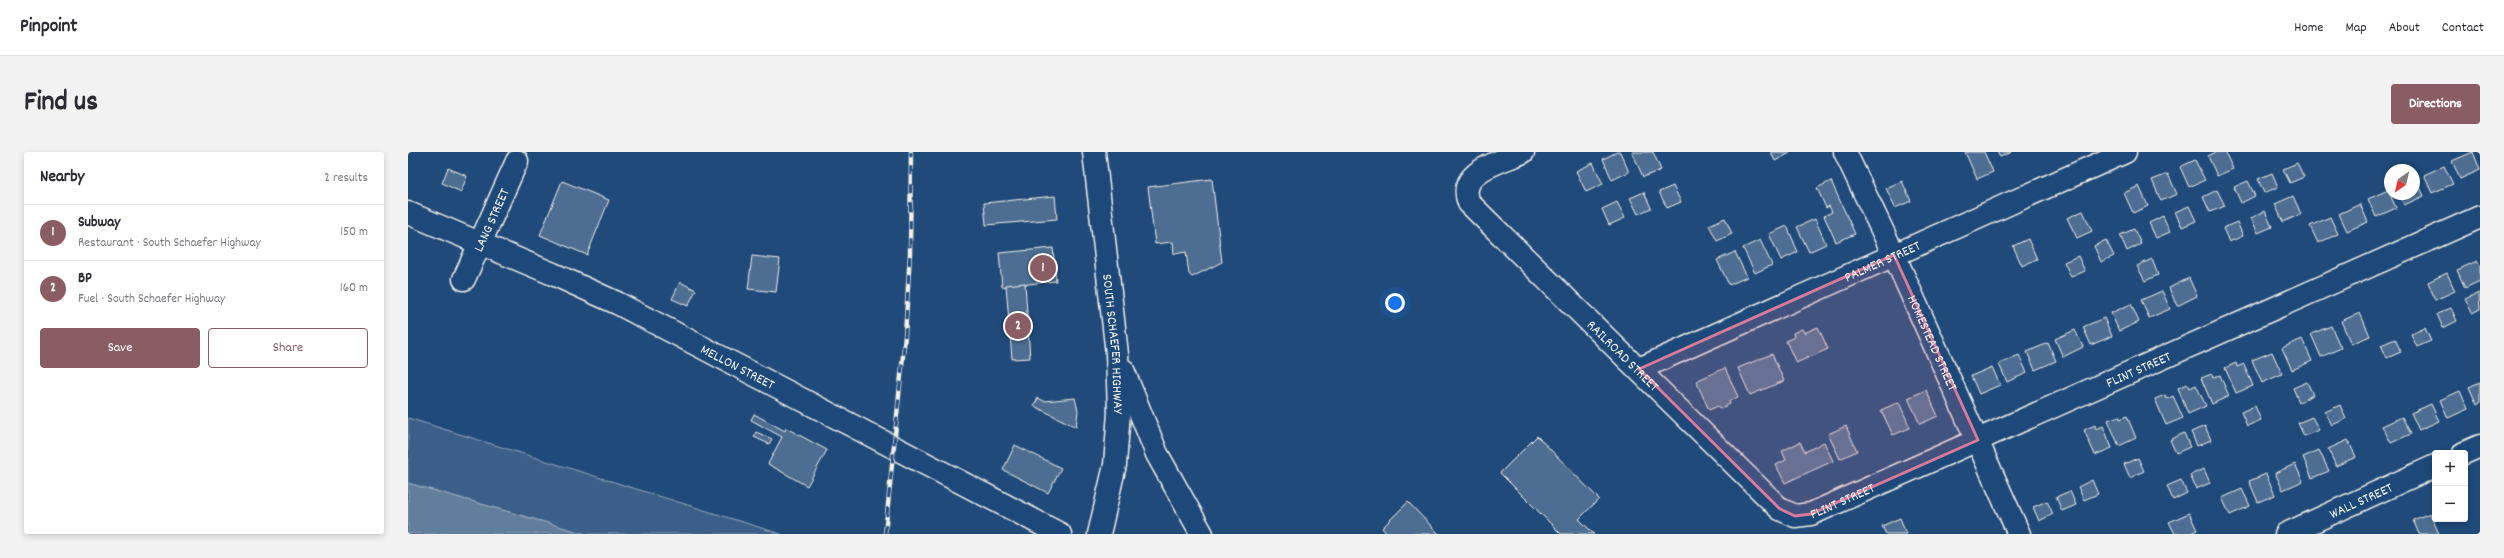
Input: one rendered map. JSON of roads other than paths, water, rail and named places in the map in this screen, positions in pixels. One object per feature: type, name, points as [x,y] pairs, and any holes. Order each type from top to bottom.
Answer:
[{"type":"street","name":"SOUTH SCHAEFER HIGHWAY","points":[[1094,152],[1117,354],[1119,429],[1115,465],[1099,534]]},
{"type":"street","name":"RAILROAD STREET","points":[[1523,152],[1478,172],[1467,185],[1466,196],[1468,203],[1639,369],[1780,509],[1795,516]]},
{"type":"street","name":"HOMESTEAD STREET","points":[[1845,152],[1894,255],[2019,534]]},
{"type":"street","name":"PALMER STREET","points":[[1639,369],[2125,152]]},
{"type":"street","name":"LANG STREET","points":[[464,279],[517,161]]},
{"type":"street","name":"MELLON STREET","points":[[408,213],[617,303],[1060,534]]},
{"type":"street","name":"FLINT STREET","points":[[1795,516],[1811,514],[2480,217]]},
{"type":"street","points":[[1117,354],[1157,454],[1202,534]]},
{"type":"street","points":[[2468,451],[2480,446]]},
{"type":"street","name":"WALL STREET","points":[[2286,534],[2432,467]]},
{"type":"railway","points":[[885,534],[905,336],[910,253],[911,152]]},
{"type":"place","name":"Subway","points":[[1043,268]]},
{"type":"place","name":"BP","points":[[1018,326]]}]
